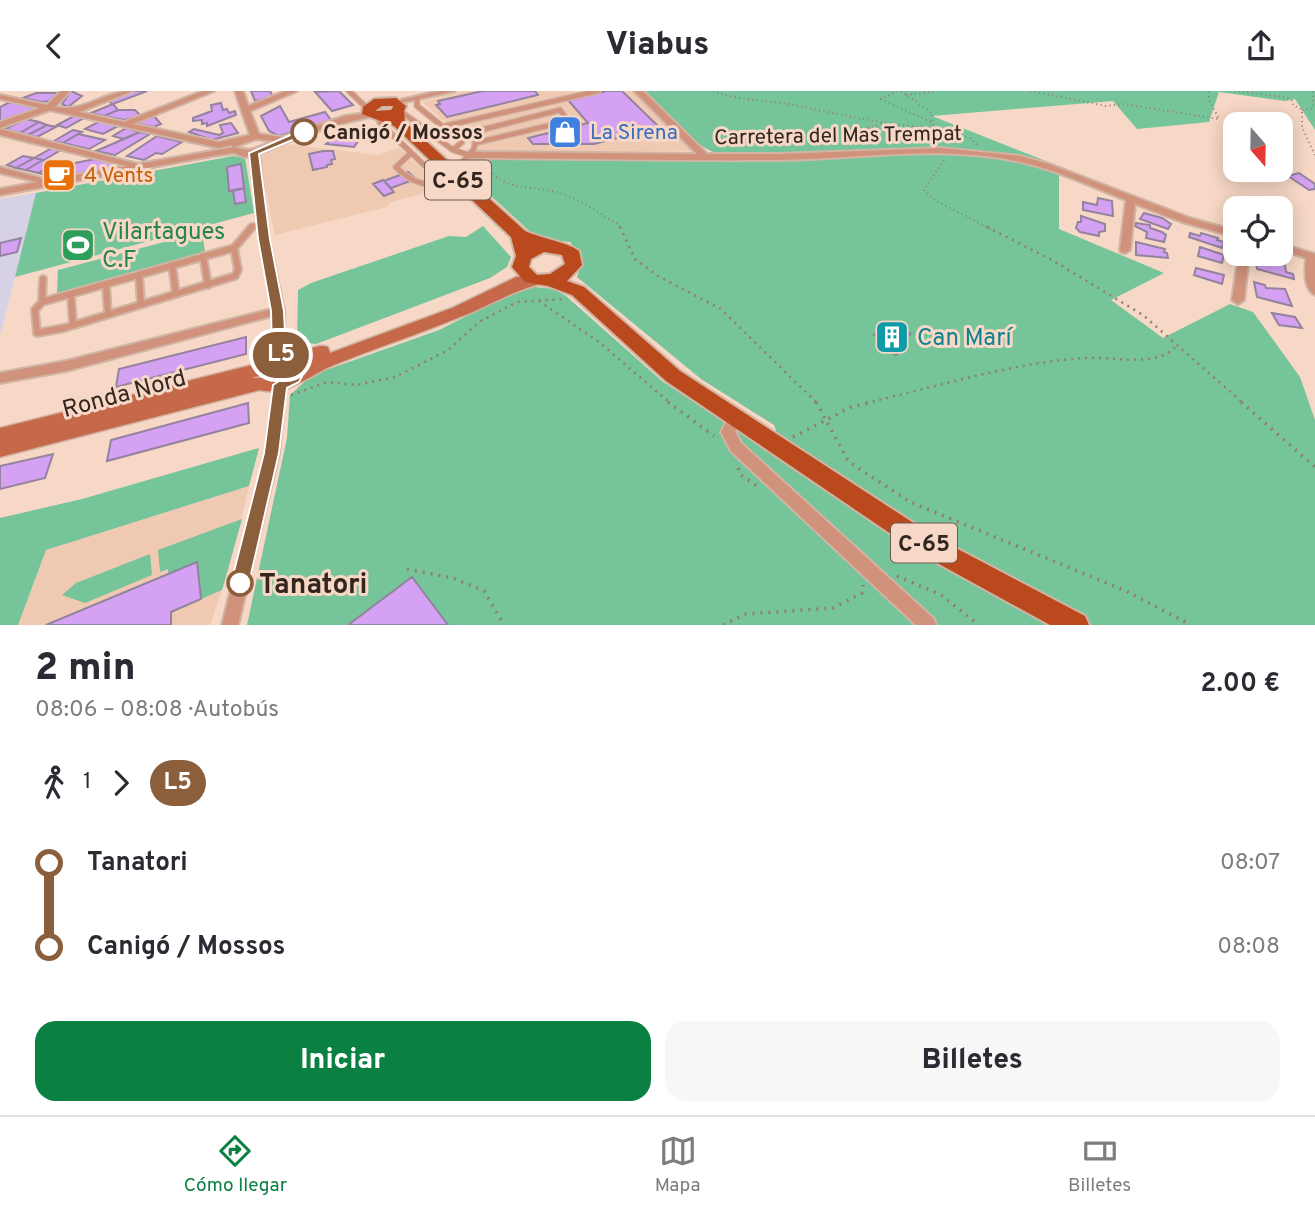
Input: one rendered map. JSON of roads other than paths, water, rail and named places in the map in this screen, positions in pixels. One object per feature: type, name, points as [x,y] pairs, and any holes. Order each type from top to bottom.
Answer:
[{"type":"main road","name":"C-65","points":[[382,108],[519,235],[545,246]]},
{"type":"main road","points":[[519,235],[522,272],[542,280],[571,271],[574,265],[573,255],[561,247],[545,246],[522,261]]},
{"type":"main road","name":"C-65","points":[[571,271],[578,291]]},
{"type":"main road","name":"C-65","points":[[542,280],[578,291],[673,376],[927,544],[1076,625]]},
{"type":"street","points":[[0,125],[48,108],[66,91]]},
{"type":"street","points":[[72,112],[129,91]]},
{"type":"street","points":[[177,91],[180,103]]},
{"type":"street","points":[[125,124],[210,91]]},
{"type":"street","points":[[239,91],[255,136],[269,143]]},
{"type":"street","points":[[246,110],[293,91]]},
{"type":"street","points":[[237,145],[244,154],[254,153],[269,143],[348,118],[451,91]]},
{"type":"street","points":[[638,91],[704,156]]},
{"type":"street","points":[[382,108],[417,103],[431,95]]},
{"type":"street","points":[[0,97],[219,145],[237,145]]},
{"type":"street","points":[[0,132],[142,167]]},
{"type":"street","points":[[0,192],[212,153],[255,136]]},
{"type":"street","name":"Carretera del Mas Trempat","points":[[464,154],[704,156],[941,151],[983,154],[1046,166],[1130,200],[1223,230]]},
{"type":"street","points":[[254,153],[262,221],[278,311],[279,355],[292,355],[300,366]]},
{"type":"street","points":[[0,170],[50,183]]},
{"type":"street","points":[[1125,250],[1130,200]]},
{"type":"street","points":[[1293,250],[1313,256],[1310,276],[1315,291]]},
{"type":"street","points":[[230,625],[272,453],[279,392],[300,366],[507,279],[522,261]]},
{"type":"street","points":[[1238,300],[1242,266]]},
{"type":"street","points":[[300,366],[446,316],[523,281],[542,280]]},
{"type":"street","points":[[0,378],[66,366],[278,311]]},
{"type":"street","name":"Ronda Nord","points":[[259,377],[266,361],[279,355]]},
{"type":"street","name":"Ronda Nord","points":[[0,449],[259,377]]},
{"type":"street","name":"Ronda Nord","points":[[0,436],[259,377],[279,392]]},
{"type":"street","points":[[736,418],[727,432],[736,446],[928,625]]},
{"type":"lane","points":[[349,91],[443,145],[464,154]]},
{"type":"lane","points":[[444,126],[598,91]]},
{"type":"lane","points":[[453,150],[462,142],[475,143],[568,121],[552,102]]},
{"type":"lane","points":[[417,103],[462,142]]},
{"type":"lane","points":[[382,108],[380,123],[445,185]]},
{"type":"lane","points":[[457,136],[559,110]]},
{"type":"lane","points":[[411,153],[396,167],[406,179],[425,186],[445,185],[460,182],[460,165],[464,154],[475,143]]},
{"type":"lane","points":[[234,248],[238,270],[235,276],[37,333],[35,310],[42,302],[234,248],[251,228],[262,221]]},
{"type":"lane","points":[[203,256],[208,285]]},
{"type":"lane","points":[[172,265],[176,294]]},
{"type":"lane","points":[[139,275],[141,304]]},
{"type":"lane","points":[[42,302],[43,279]]},
{"type":"lane","points":[[106,284],[108,314]]},
{"type":"lane","points":[[71,294],[72,325]]},
{"type":"place","name":"Canigó / Mossos","points":[[304,132]]},
{"type":"place","name":"La Sirena","points":[[565,132]]},
{"type":"place","name":"4 Vents","points":[[59,175]]},
{"type":"place","name":"Vilartagues C.F","points":[[78,245]]},
{"type":"place","name":"Can Marí","points":[[892,337]]},
{"type":"place","name":"Tanatori","points":[[240,583]]}]
